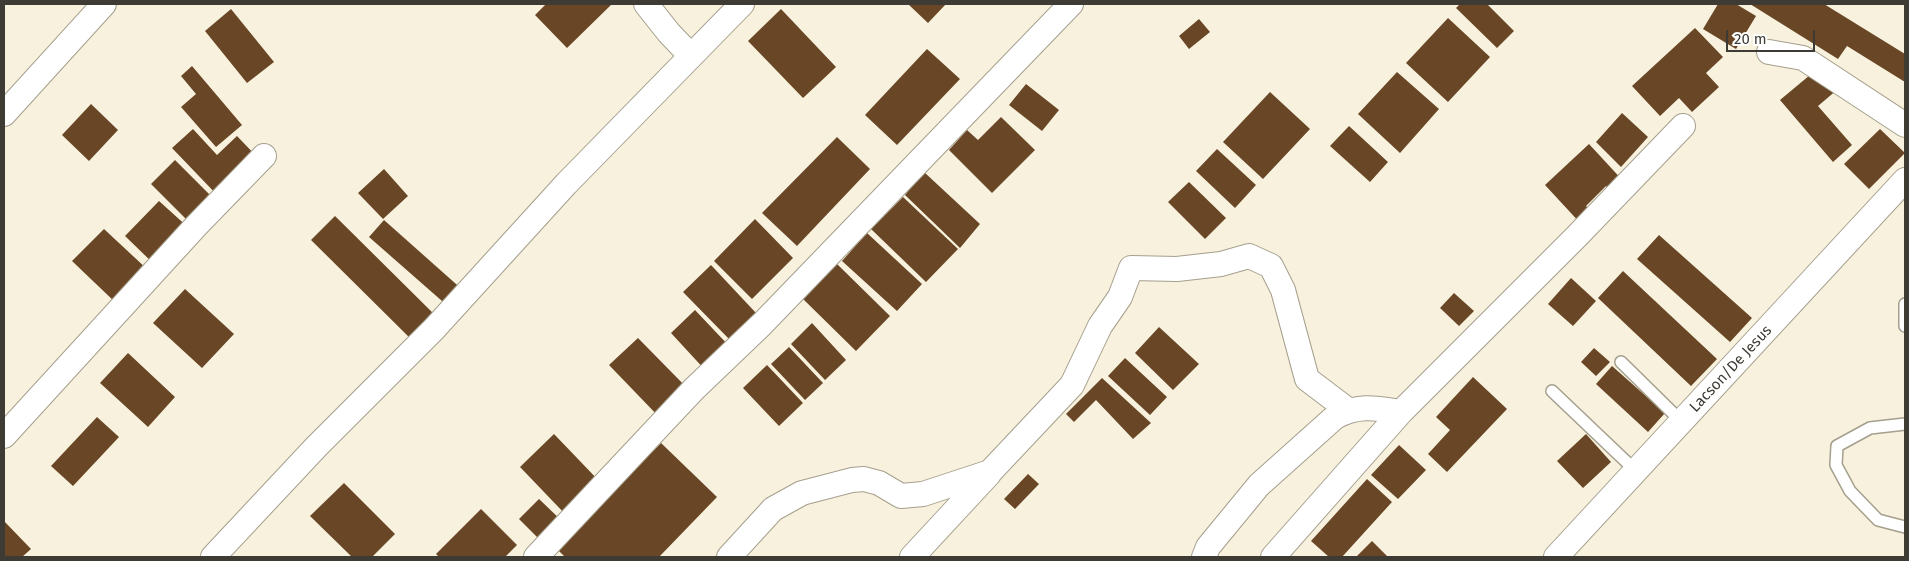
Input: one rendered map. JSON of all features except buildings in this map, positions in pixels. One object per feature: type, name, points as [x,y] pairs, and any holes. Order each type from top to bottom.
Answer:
[{"type":"street","points":[[4,114],[104,4]]},
{"type":"street","points":[[646,4],[669,33],[691,56]]},
{"type":"street","points":[[214,557],[316,447],[434,329],[566,184],[742,4]]},
{"type":"street","points":[[536,557],[694,389],[762,324],[1071,4]]},
{"type":"street","points":[[1769,52],[1803,58],[1905,125]]},
{"type":"street","points":[[1273,557],[1401,412],[1578,235],[1683,126]]},
{"type":"street","points":[[4,436],[196,226],[264,156]]},
{"type":"street","name":"Lacson/De Jesus","points":[[1556,557],[1905,180]]},
{"type":"street","points":[[912,557],[1072,385],[1100,326],[1120,297],[1132,268],[1177,269],[1221,264],[1248,256],[1271,266],[1283,290],[1307,379],[1348,410]]},
{"type":"street","points":[[1204,557],[1208,547],[1259,485],[1335,417],[1348,410],[1375,408],[1401,412]]},
{"type":"street","points":[[729,557],[773,509],[802,493],[852,480],[864,479],[879,483],[901,496],[923,494],[990,472]]},
{"type":"lane","points":[[1905,304],[1905,326]]},
{"type":"lane","points":[[1621,362],[1682,422]]},
{"type":"lane","points":[[1552,392],[1636,471]]},
{"type":"lane","points":[[1905,424],[1870,428],[1837,446],[1836,465],[1850,491],[1878,520],[1905,527]]}]
